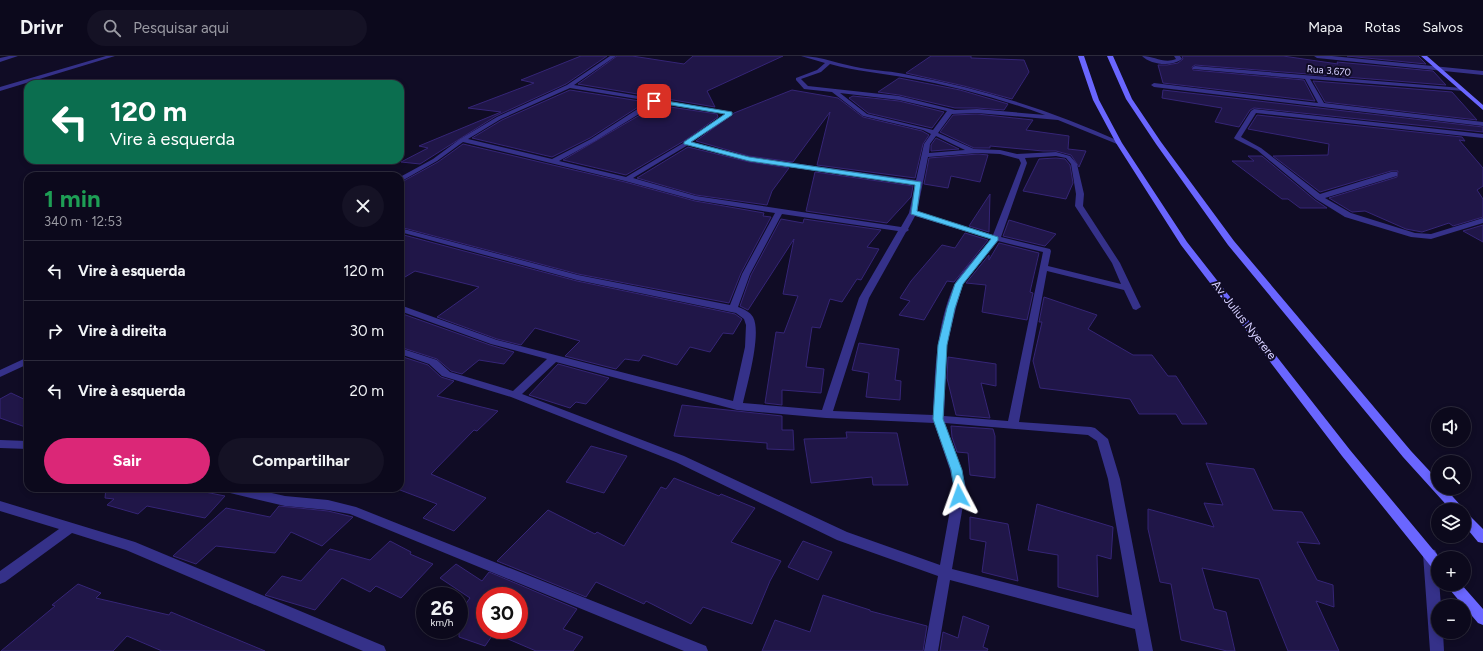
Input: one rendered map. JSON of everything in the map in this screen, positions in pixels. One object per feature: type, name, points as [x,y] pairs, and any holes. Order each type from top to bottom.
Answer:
[{"type":"main road","name":"Av. Julius Nyerere","points":[[1081,56],[1096,100],[1119,143],[1184,243],[1346,452],[1431,556]]},
{"type":"main road","points":[[1110,56],[1129,99],[1158,143],[1231,243],[1402,448],[1431,480]]},
{"type":"main road","points":[[1424,56],[1483,108]]},
{"type":"main road","points":[[1444,495],[1452,503]]},
{"type":"main road","points":[[1471,525],[1483,538]]},
{"type":"main road","points":[[1458,591],[1483,619]]},
{"type":"street","points":[[0,60],[15,56]]},
{"type":"street","points":[[31,80],[112,56]]},
{"type":"street","points":[[404,178],[440,157],[462,140],[499,118],[568,86],[613,56]]},
{"type":"street","points":[[804,56],[857,69],[908,76],[966,89],[1042,111],[1119,143]]},
{"type":"street","points":[[1145,56],[1152,60],[1172,62],[1179,59],[1177,56]]},
{"type":"street","points":[[1317,56],[1483,73]]},
{"type":"street","points":[[829,62],[819,71],[798,79],[806,88],[897,97],[934,104],[953,111],[977,111],[1057,118]]},
{"type":"street","name":"Rua 3.670","points":[[1195,68],[1462,90]]},
{"type":"street","points":[[1307,78],[1322,105]]},
{"type":"street","points":[[0,89],[24,82]]},
{"type":"street","points":[[1154,85],[1483,124]]},
{"type":"street","points":[[568,86],[730,113],[687,143],[627,179]]},
{"type":"street","points":[[833,91],[865,115],[920,127],[977,152]]},
{"type":"street","points":[[554,162],[593,140],[654,101]]},
{"type":"street","points":[[826,414],[864,298],[905,230],[913,212],[927,144],[950,112],[953,111]]},
{"type":"street","points":[[1481,223],[1431,237],[1414,235],[1348,215],[1319,197],[1259,149],[1238,138],[1251,113],[1259,111],[1372,125],[1483,136]]},
{"type":"street","points":[[462,140],[627,179],[695,198],[905,230]]},
{"type":"street","points":[[687,143],[749,159],[918,183]]},
{"type":"street","points":[[925,155],[977,152],[1005,153],[1022,158],[1024,163],[996,238],[959,284],[951,308],[942,345],[938,419],[956,470],[960,488],[931,651]]},
{"type":"street","points":[[1016,156],[1056,154],[1068,157],[1074,164],[1080,194],[1079,206],[1105,244],[1136,307]]},
{"type":"street","points":[[1319,197],[1394,174]]},
{"type":"street","points":[[733,308],[746,274],[780,211]]},
{"type":"street","points":[[913,212],[996,238],[1045,249],[1047,251],[1012,424]]},
{"type":"street","points":[[404,231],[577,277],[733,308],[749,318],[752,330],[737,406]]},
{"type":"street","points":[[1044,268],[1127,288]]},
{"type":"street","points":[[404,309],[494,342],[737,406],[826,414],[1012,424],[1091,431],[1098,434],[1102,439],[1114,478],[1146,651]]},
{"type":"street","points":[[404,352],[433,362],[446,374],[515,395],[680,460],[842,536],[946,573],[1141,624]]},
{"type":"street","points":[[515,395],[554,358]]},
{"type":"street","points":[[0,374],[24,362]]},
{"type":"street","points":[[0,444],[24,445]]},
{"type":"street","points":[[247,492],[285,501],[328,505],[352,510],[702,651]]},
{"type":"street","points":[[0,506],[130,546],[379,651]]},
{"type":"street","points":[[0,578],[70,528]]},
{"type":"street","points":[[1435,591],[1437,651]]},
{"type":"building","points":[[581,56],[607,56],[566,84],[496,116],[420,164],[404,162],[404,160],[428,148],[419,146],[501,112],[468,108],[534,83],[521,80]]},
{"type":"building","points":[[617,56],[632,56],[684,64],[693,56],[783,56],[707,91],[715,107],[578,84]]},
{"type":"building","points":[[931,56],[971,56],[971,58],[1024,60],[1029,72],[1012,99],[906,73]]},
{"type":"building","points":[[1182,56],[1283,56],[1338,64],[1337,62],[1433,71],[1446,85],[1195,65],[1192,67],[1193,70],[1304,80],[1315,101],[1163,83],[1158,65],[1178,63],[1183,59]]},
{"type":"building","points":[[1347,56],[1418,56],[1426,64]]},
{"type":"building","points":[[899,78],[960,90],[1008,104],[1004,110],[955,108],[899,95],[878,92]]},
{"type":"building","points":[[1313,81],[1452,92],[1477,120],[1325,102]]},
{"type":"building","points":[[570,90],[646,102],[590,138],[552,157],[472,138],[502,120]]},
{"type":"building","points":[[792,90],[838,98],[863,117],[922,131],[929,135],[923,144],[915,178],[817,165],[830,112],[793,162],[749,156],[696,141],[734,113]]},
{"type":"building","points":[[1163,90],[1483,127],[1483,132],[1254,108],[1250,110],[1239,127],[1215,122],[1222,108],[1162,98]]},
{"type":"building","points":[[853,96],[899,101],[944,112],[932,128],[868,113],[849,98]]},
{"type":"building","points":[[657,105],[717,114],[718,117],[684,141],[626,175],[563,160]]},
{"type":"building","points":[[977,114],[1033,120],[1026,130],[1069,136],[1068,149],[1086,151],[1079,167],[1071,155],[1056,151],[990,146],[990,148],[974,148],[940,132],[953,115]]},
{"type":"building","points":[[1257,115],[1462,137],[1465,141],[1459,140],[1483,168],[1483,186],[1477,190],[1483,199],[1483,217],[1453,226],[1449,223],[1422,232],[1406,229],[1365,211],[1352,212],[1329,198],[1397,177],[1398,171],[1391,171],[1320,192],[1273,156],[1328,155],[1329,144],[1248,129]]},
{"type":"building","points":[[936,138],[959,149],[931,151],[931,145]]},
{"type":"building","points":[[463,144],[625,182],[695,201],[764,213],[763,216],[771,217],[741,273],[729,303],[578,274],[404,228],[404,181],[438,162]]},
{"type":"building","points":[[688,147],[749,162],[789,168],[772,191],[767,205],[696,195],[637,178]]},
{"type":"building","points":[[978,154],[988,155],[980,182],[951,176],[948,188],[924,184],[929,158]]},
{"type":"building","points":[[1248,156],[1262,156],[1315,200],[1327,208],[1300,208],[1288,199],[1282,199],[1232,161],[1254,161]]},
{"type":"building","points":[[1039,159],[1065,159],[1070,165],[1073,183],[1066,199],[1023,191]]},
{"type":"building","points":[[815,172],[913,186],[911,197],[887,223],[806,211]]},
{"type":"building","points":[[990,194],[989,232],[969,226]]},
{"type":"building","points":[[781,219],[803,223],[804,219],[881,230],[867,247],[879,249],[861,280],[857,279],[842,302],[830,299],[820,328],[812,327],[806,367],[824,369],[821,393],[782,390],[782,405],[765,403],[776,332],[784,333],[798,296],[783,294],[794,239],[748,310],[740,306],[751,275]]},
{"type":"building","points":[[1009,220],[1056,234],[1045,246],[1003,236]]},
{"type":"building","points":[[1483,225],[1483,242],[1463,231]]},
{"type":"building","points":[[965,233],[988,240],[954,282],[947,281],[924,320],[899,315],[910,301],[900,298],[911,281],[942,245],[955,248]]},
{"type":"building","points":[[404,235],[577,281],[735,314],[742,319],[733,334],[723,333],[710,352],[690,347],[677,365],[643,355],[639,361],[625,359],[616,369],[565,356],[580,341],[535,328],[521,345],[497,339],[437,317],[479,287],[415,271],[404,278]]},
{"type":"building","points":[[999,243],[1039,253],[1030,292],[1033,293],[1027,320],[982,312],[986,285],[966,283],[989,255],[989,260]]},
{"type":"building","points":[[1044,297],[1097,315],[1088,329],[1133,355],[1152,355],[1168,376],[1176,376],[1207,424],[1182,424],[1176,414],[1139,414],[1130,399],[1040,388],[1033,361],[1042,322],[1039,322]]},
{"type":"building","points":[[404,314],[514,352],[504,364],[479,360],[462,374],[451,371],[437,359],[404,348]]},
{"type":"building","points":[[859,343],[899,349],[895,380],[901,381],[900,400],[866,397],[869,373],[852,370]]},
{"type":"building","points":[[404,357],[428,365],[441,377],[454,381],[437,396],[498,411],[477,431],[474,430],[431,474],[486,498],[454,531],[423,518],[437,504],[404,492]]},
{"type":"building","points":[[948,357],[996,364],[996,386],[981,383],[990,418],[956,415],[947,378]]},
{"type":"building","points":[[558,364],[609,378],[586,404],[576,402],[570,408],[529,395]]},
{"type":"building","points":[[11,393],[24,399],[24,427],[0,418],[0,399]]},
{"type":"building","points":[[682,405],[782,416],[782,430],[793,430],[794,450],[767,449],[767,443],[674,436]]},
{"type":"building","points":[[951,426],[993,429],[995,436],[995,478],[970,475],[968,453],[957,452],[952,437]]},
{"type":"building","points":[[846,432],[897,433],[908,485],[873,485],[872,477],[811,483],[804,439],[847,438]]},
{"type":"building","points":[[591,446],[627,456],[604,493],[566,482]]},
{"type":"building","points":[[1206,463],[1254,469],[1273,510],[1302,512],[1320,544],[1297,542],[1317,580],[1333,585],[1334,607],[1316,601],[1339,651],[1288,651],[1259,579],[1202,568],[1214,609],[1226,612],[1235,651],[1227,651],[1181,640],[1171,584],[1160,582],[1148,529],[1148,509],[1214,527],[1204,503],[1223,505]]},
{"type":"building","points":[[674,478],[719,496],[721,494],[755,508],[731,542],[781,561],[770,581],[752,624],[703,607],[691,624],[646,601],[644,604],[596,582],[586,597],[497,561],[548,510],[595,534],[597,532],[624,546],[661,487],[666,489]]},
{"type":"building","points":[[106,492],[205,492],[225,496],[205,518],[147,506],[138,514],[107,505],[114,499],[105,498]]},
{"type":"building","points":[[1037,504],[1113,527],[1111,559],[1097,555],[1098,597],[1058,587],[1058,555],[1028,550]]},
{"type":"building","points":[[279,506],[328,511],[353,517],[322,546],[291,532],[275,553],[216,546],[196,564],[173,556],[226,508],[270,517]]},
{"type":"building","points":[[970,517],[1008,524],[1018,581],[982,572],[986,542],[970,539]]},
{"type":"building","points":[[390,541],[411,552],[410,554],[433,564],[401,598],[376,586],[370,592],[342,578],[315,610],[265,595],[282,576],[301,581],[330,549],[370,560]]},
{"type":"building","points":[[803,541],[832,552],[818,580],[788,567]]},
{"type":"building","points":[[456,564],[482,581],[489,572],[525,587],[476,587],[476,639],[490,639],[485,646],[465,639],[468,639],[468,601],[470,598],[468,597],[468,587],[454,587],[440,578]]},
{"type":"building","points":[[78,584],[101,593],[96,598],[169,615],[171,612],[265,651],[162,651],[127,636],[113,651],[1,651],[55,606],[52,605]]},
{"type":"building","points":[[528,588],[577,609],[563,629],[583,637],[573,651],[536,651],[508,639],[528,639]]},
{"type":"building","points":[[823,595],[870,611],[927,626],[923,651],[762,651],[775,620],[810,632]]},
{"type":"building","points":[[963,616],[989,626],[983,647],[988,649],[987,651],[940,651],[943,632],[958,638]]},
{"type":"route","points":[[654,101],[730,113],[687,143],[749,159],[918,183],[913,212],[996,238],[959,284],[951,308],[942,345],[938,419],[956,470],[960,488],[959,496]]}]
